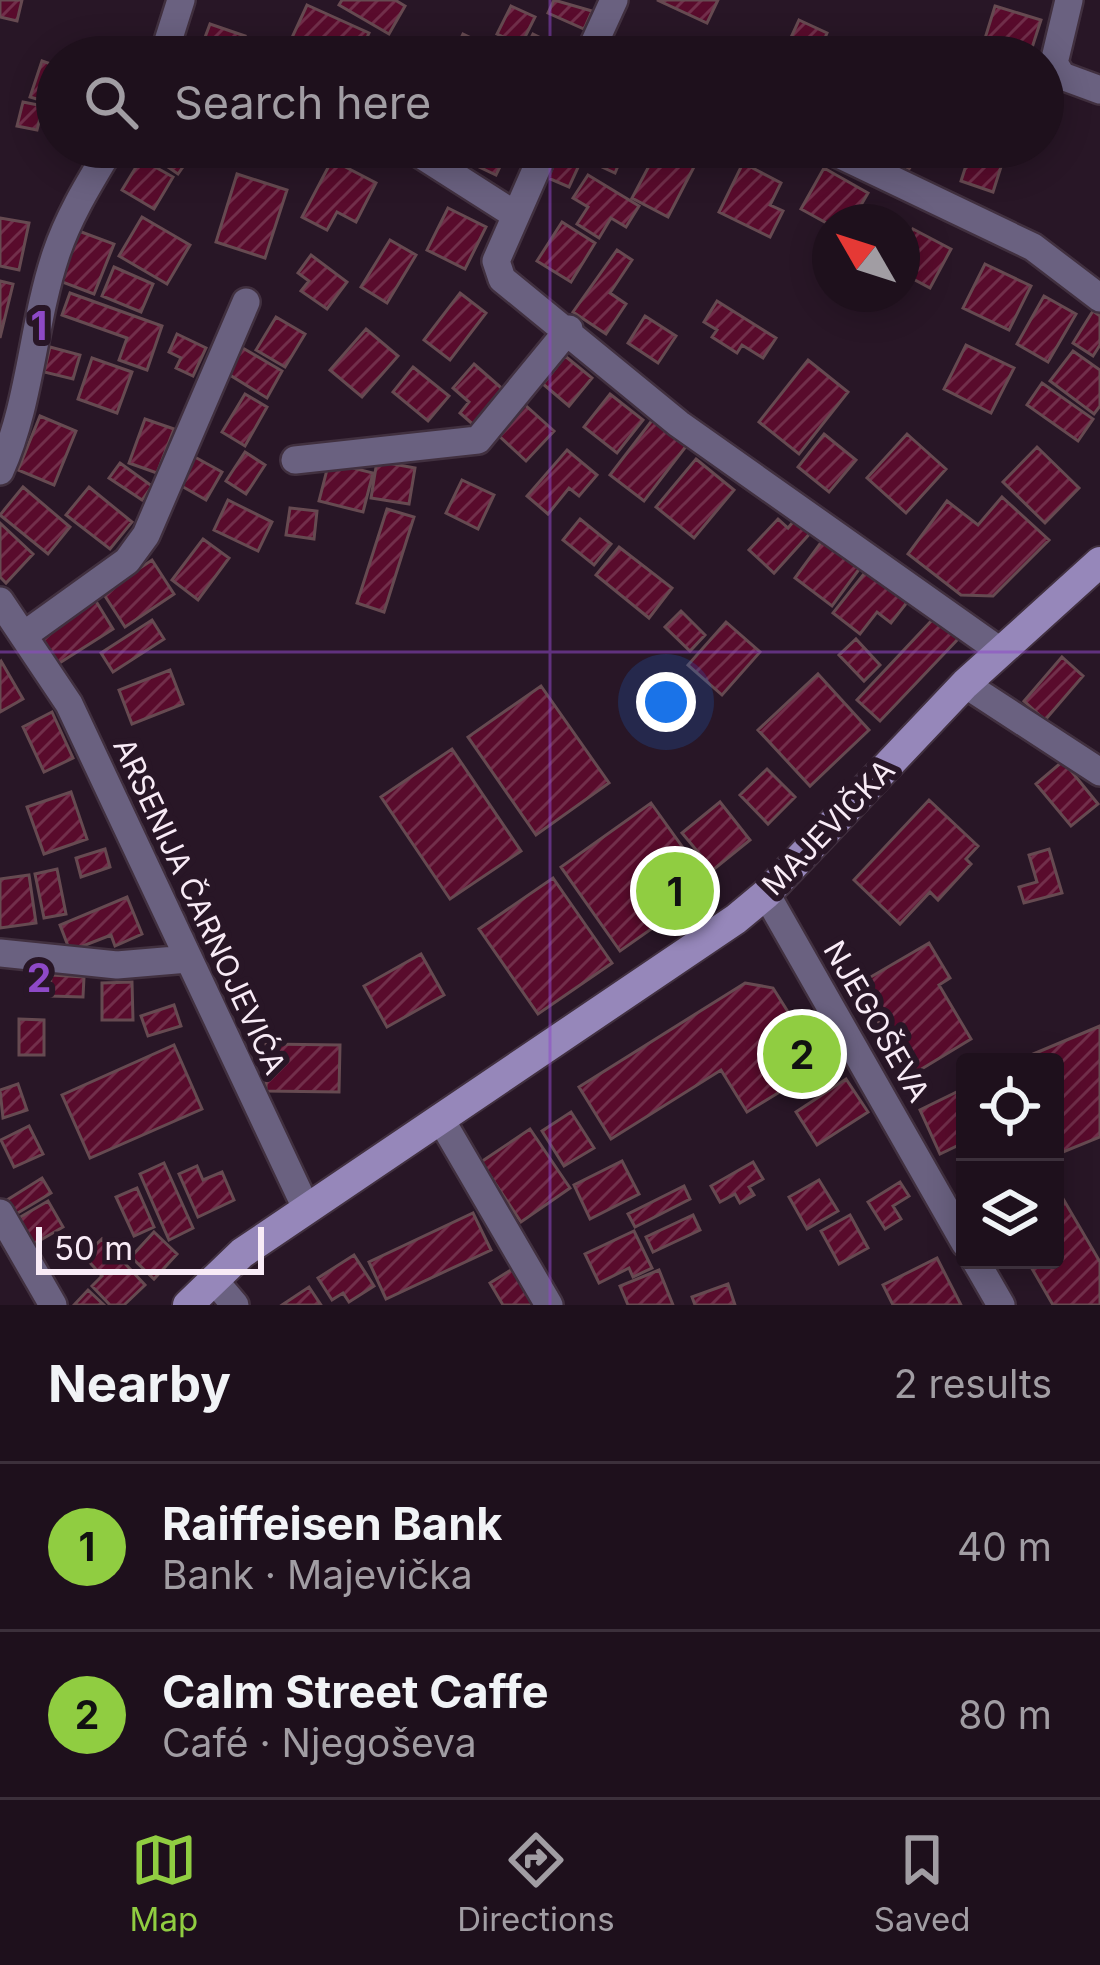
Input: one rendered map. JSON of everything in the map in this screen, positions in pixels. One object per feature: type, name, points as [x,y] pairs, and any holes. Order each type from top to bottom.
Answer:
[{"type":"street","points":[[170,36],[181,0]]},
{"type":"street","points":[[598,36],[614,0]]},
{"type":"street","points":[[1060,36],[1069,0]]},
{"type":"street","points":[[1064,77],[1100,91]]},
{"type":"street","points":[[0,471],[16,436],[54,259],[71,212],[98,168]]},
{"type":"street","points":[[442,168],[514,214]]},
{"type":"street","points":[[536,168],[496,261],[502,279],[569,329],[679,424],[1000,651]]},
{"type":"street","points":[[868,168],[1034,247],[1100,298]]},
{"type":"street","points":[[27,633],[127,561],[146,535],[246,302]]},
{"type":"street","points":[[295,460],[478,440],[569,329]]},
{"type":"street","name":"MAJEVIČKA","points":[[188,1305],[213,1279],[307,1210],[766,894],[965,684],[1100,562]]},
{"type":"street","name":"ARSENIJA ČARNOJEVIĆA","points":[[0,601],[27,633],[69,704],[307,1210]]},
{"type":"street","points":[[965,684],[1100,772]]},
{"type":"street","name":"NJEGOŠEVA","points":[[766,894],[956,1227]]},
{"type":"street","points":[[0,953],[117,965],[188,959]]},
{"type":"street","points":[[440,1118],[550,1305]]},
{"type":"street","points":[[0,1213],[53,1305]]},
{"type":"street","points":[[980,1269],[1001,1305]]},
{"type":"street","points":[[213,1279],[235,1305]]},
{"type":"building","points":[[0,0],[22,0],[17,21],[0,17]]},
{"type":"building","points":[[342,0],[395,0],[405,6],[389,34],[339,5]]},
{"type":"building","points":[[554,0],[592,11],[584,29],[548,13]]},
{"type":"building","points":[[657,0],[718,0],[707,23]]},
{"type":"building","points":[[307,5],[369,33],[368,36],[293,36]]},
{"type":"building","points":[[511,6],[535,17],[526,36],[497,34]]},
{"type":"building","points":[[995,6],[1041,20],[1036,36],[986,36]]},
{"type":"building","points":[[799,20],[827,33],[826,36],[792,36]]},
{"type":"building","points":[[210,24],[245,36],[206,36]]},
{"type":"building","points":[[23,102],[36,105],[36,130],[17,126]]},
{"type":"building","points":[[135,168],[157,168],[173,177],[154,209],[122,190]]},
{"type":"building","points":[[328,168],[347,168],[376,183],[356,222],[337,212],[327,230],[302,217]]},
{"type":"building","points":[[553,168],[578,168],[569,187],[548,178]]},
{"type":"building","points":[[648,168],[693,168],[668,217],[632,198]]},
{"type":"building","points":[[741,168],[752,168],[781,183],[770,205],[783,211],[770,237],[719,212]]},
{"type":"building","points":[[824,168],[868,193],[862,204],[812,204],[812,215],[801,209]]},
{"type":"building","points":[[965,168],[1001,168],[993,192],[961,181]]},
{"type":"building","points":[[237,174],[287,190],[265,258],[216,242]]},
{"type":"building","points":[[588,175],[639,206],[626,227],[611,218],[599,238],[577,224],[588,207],[573,198]]},
{"type":"building","points":[[448,208],[486,227],[465,269],[427,250]]},
{"type":"building","points":[[142,217],[190,245],[167,284],[119,256]]},
{"type":"building","points":[[0,218],[29,223],[19,270],[0,266]]},
{"type":"building","points":[[562,222],[595,243],[571,282],[537,261]]},
{"type":"building","points":[[76,230],[114,244],[94,294],[57,280]]},
{"type":"building","points":[[920,233],[951,249],[930,288],[920,283]]},
{"type":"building","points":[[390,240],[416,255],[387,303],[361,287]]},
{"type":"building","points":[[617,250],[632,260],[610,293],[626,304],[606,334],[573,312]]},
{"type":"building","points":[[311,255],[347,282],[327,309],[301,291],[309,281],[298,273]]},
{"type":"building","points":[[985,264],[1031,286],[1009,330],[963,308]]},
{"type":"building","points":[[114,267],[153,284],[141,312],[102,296]]},
{"type":"building","points":[[0,281],[13,284],[0,338]]},
{"type":"building","points":[[70,293],[162,326],[147,370],[119,360],[127,338],[62,315]]},
{"type":"building","points":[[460,293],[486,313],[450,360],[424,340]]},
{"type":"building","points":[[1044,296],[1076,314],[1048,362],[1017,344]]},
{"type":"building","points":[[717,301],[776,338],[763,358],[742,345],[737,353],[712,337],[717,330],[704,322]]},
{"type":"building","points":[[1093,311],[1100,316],[1100,345],[1093,356],[1073,343]]},
{"type":"building","points":[[645,316],[676,336],[658,363],[628,343]]},
{"type":"building","points":[[276,317],[305,334],[285,367],[256,350]]},
{"type":"building","points":[[366,329],[398,356],[362,397],[330,370]]},
{"type":"building","points":[[177,334],[206,348],[193,376],[176,368],[181,358],[169,352]]},
{"type":"building","points":[[966,345],[1014,368],[991,413],[944,389]]},
{"type":"building","points":[[50,347],[80,355],[73,379],[44,372]]},
{"type":"building","points":[[241,347],[282,371],[267,398],[225,372]]},
{"type":"building","points":[[1073,351],[1100,370],[1100,406],[1094,414],[1050,381]]},
{"type":"building","points":[[565,356],[592,378],[569,406],[543,384]]},
{"type":"building","points":[[92,358],[132,372],[117,413],[78,399]]},
{"type":"building","points":[[808,360],[848,392],[799,454],[759,422]]},
{"type":"building","points":[[474,364],[506,392],[476,427],[460,413],[469,402],[453,388]]},
{"type":"building","points":[[413,367],[449,396],[428,421],[393,392]]},
{"type":"building","points":[[1042,383],[1093,419],[1078,441],[1027,405]]},
{"type":"building","points":[[245,394],[267,407],[245,446],[222,432]]},
{"type":"building","points":[[610,394],[643,420],[617,453],[584,427]]},
{"type":"building","points":[[524,404],[554,431],[526,461],[497,434]]},
{"type":"building","points":[[40,416],[76,431],[54,485],[18,470]]},
{"type":"building","points":[[145,419],[174,429],[157,473],[129,463]]},
{"type":"building","points":[[653,419],[687,445],[644,501],[610,475]]},
{"type":"building","points":[[824,434],[856,460],[829,492],[798,467]]},
{"type":"building","points":[[907,434],[946,469],[906,513],[867,478]]},
{"type":"building","points":[[1037,447],[1079,488],[1045,523],[1003,482]]},
{"type":"building","points":[[567,450],[597,475],[579,496],[569,488],[548,514],[527,496]]},
{"type":"building","points":[[245,452],[265,465],[246,494],[226,481]]},
{"type":"building","points":[[193,456],[222,472],[206,500],[178,484]]},
{"type":"building","points":[[696,459],[734,490],[694,538],[656,507]]},
{"type":"building","points":[[377,461],[415,468],[409,504],[371,498]]},
{"type":"building","points":[[329,462],[373,473],[363,512],[319,501]]},
{"type":"building","points":[[120,463],[152,486],[142,500],[109,478]]},
{"type":"building","points":[[462,480],[494,495],[478,529],[446,513]]},
{"type":"building","points":[[23,487],[70,527],[48,554],[0,515]]},
{"type":"building","points":[[89,487],[132,522],[110,549],[66,515]]},
{"type":"building","points":[[1002,497],[1049,540],[993,596],[961,595],[908,554],[947,501],[978,525]]},
{"type":"building","points":[[228,500],[272,522],[258,551],[214,530]]},
{"type":"building","points":[[290,508],[317,511],[314,539],[286,535]]},
{"type":"building","points":[[387,509],[414,517],[384,612],[357,603]]},
{"type":"building","points":[[798,516],[813,530],[774,573],[749,550],[778,519],[788,528]]},
{"type":"building","points":[[580,519],[611,544],[594,565],[563,540]]},
{"type":"building","points":[[0,523],[33,554],[6,583],[0,577]]},
{"type":"building","points":[[203,539],[229,558],[198,600],[172,580]]},
{"type":"building","points":[[822,541],[860,568],[832,606],[795,578]]},
{"type":"building","points":[[619,547],[672,588],[649,618],[596,575]]},
{"type":"building","points":[[152,560],[174,594],[125,627],[103,593]]},
{"type":"building","points":[[867,570],[908,601],[891,623],[877,612],[860,634],[833,613]]},
{"type":"building","points":[[94,598],[113,629],[58,664],[39,633]]},
{"type":"building","points":[[681,611],[705,635],[690,651],[665,627]]},
{"type":"building","points":[[935,617],[958,639],[880,721],[857,700]]},
{"type":"building","points":[[152,620],[164,639],[113,672],[101,653]]},
{"type":"building","points":[[726,622],[760,652],[722,695],[688,665]]},
{"type":"building","points":[[856,639],[880,665],[864,681],[839,655]]},
{"type":"building","points":[[1062,657],[1083,676],[1045,720],[1024,701]]},
{"type":"building","points":[[0,662],[23,699],[0,712]]},
{"type":"building","points":[[170,670],[183,704],[132,724],[119,690]]},
{"type":"building","points":[[818,674],[869,730],[810,786],[758,730]]},
{"type":"building","points":[[541,686],[609,783],[536,835],[468,737]]},
{"type":"building","points":[[52,712],[73,758],[44,772],[23,727]]},
{"type":"building","points":[[452,749],[521,851],[450,899],[381,797]]},
{"type":"building","points":[[1063,761],[1098,804],[1071,826],[1036,784]]},
{"type":"building","points":[[767,769],[795,797],[768,824],[740,795]]},
{"type":"building","points":[[71,792],[87,839],[44,854],[27,807]]},
{"type":"building","points":[[929,800],[978,846],[966,859],[971,864],[938,900],[930,892],[900,924],[854,880]]},
{"type":"building","points":[[720,802],[750,840],[713,870],[682,833]]},
{"type":"building","points":[[651,803],[711,887],[620,951],[561,867]]},
{"type":"building","points":[[105,849],[110,867],[81,877],[76,858]]},
{"type":"building","points":[[1049,849],[1062,893],[1024,903],[1019,887],[1037,882],[1029,855]]},
{"type":"building","points":[[57,869],[66,914],[44,918],[35,874]]},
{"type":"building","points":[[29,875],[36,923],[0,928],[0,879]]},
{"type":"building","points":[[553,878],[612,963],[538,1014],[479,929]]},
{"type":"building","points":[[127,897],[142,934],[115,946],[111,935],[70,951],[60,925]]},
{"type":"building","points":[[929,943],[950,978],[939,985],[971,1039],[910,1076],[857,985]]},
{"type":"building","points":[[421,954],[444,995],[387,1027],[364,986]]},
{"type":"building","points":[[51,975],[84,977],[83,997],[50,996]]},
{"type":"building","points":[[132,982],[133,1020],[102,1020],[102,983]]},
{"type":"building","points":[[745,983],[773,988],[822,1066],[747,1112],[721,1070],[611,1139],[579,1087]]},
{"type":"building","points":[[174,1005],[181,1026],[148,1036],[141,1016]]},
{"type":"building","points":[[19,1019],[44,1020],[44,1055],[19,1055]]},
{"type":"building","points":[[1100,1026],[1100,1137],[1064,1152],[1064,1053],[1036,1053]]},
{"type":"building","points":[[266,1044],[340,1045],[339,1092],[266,1091]]},
{"type":"building","points":[[174,1045],[202,1109],[90,1158],[62,1095]]},
{"type":"building","points":[[846,1079],[868,1112],[817,1145],[796,1112]]},
{"type":"building","points":[[18,1084],[27,1110],[3,1118],[0,1090]]},
{"type":"building","points":[[956,1092],[956,1146],[940,1154],[920,1110]]},
{"type":"building","points":[[571,1112],[594,1148],[564,1166],[542,1131]]},
{"type":"building","points":[[29,1126],[43,1154],[14,1167],[1,1140]]},
{"type":"building","points":[[530,1129],[570,1188],[521,1222],[481,1162]]},
{"type":"building","points":[[622,1161],[639,1194],[590,1219],[574,1185]]},
{"type":"building","points":[[753,1162],[763,1179],[749,1187],[754,1195],[740,1203],[735,1194],[720,1202],[711,1186]]},
{"type":"building","points":[[164,1163],[193,1228],[169,1240],[140,1174]]},
{"type":"building","points":[[197,1166],[203,1180],[222,1172],[234,1200],[198,1217],[179,1174]]},
{"type":"building","points":[[42,1178],[51,1193],[16,1214],[7,1200]]},
{"type":"building","points":[[819,1180],[838,1211],[807,1229],[789,1197]]},
{"type":"building","points":[[900,1182],[909,1196],[893,1206],[901,1219],[885,1229],[868,1202]]},
{"type":"building","points":[[684,1186],[690,1199],[635,1227],[628,1214]]},
{"type":"building","points":[[137,1188],[154,1227],[134,1236],[116,1197]]},
{"type":"building","points":[[1064,1200],[1100,1262],[1100,1305],[1053,1305],[1032,1269],[1064,1269]]},
{"type":"building","points":[[48,1201],[63,1227],[32,1245],[17,1219]]},
{"type":"building","points":[[473,1213],[491,1250],[386,1299],[369,1262]]},
{"type":"building","points":[[693,1215],[700,1230],[653,1252],[646,1237]]},
{"type":"building","points":[[850,1215],[868,1248],[839,1264],[821,1231]]},
{"type":"building","points":[[634,1231],[652,1268],[633,1277],[629,1268],[599,1283],[585,1254]]},
{"type":"building","points":[[154,1232],[177,1254],[154,1279],[131,1257]]},
{"type":"building","points":[[102,1239],[145,1285],[124,1305],[110,1305],[92,1286],[102,1276],[84,1256]]},
{"type":"building","points":[[354,1255],[374,1286],[349,1302],[343,1293],[332,1300],[318,1278]]},
{"type":"building","points":[[937,1258],[961,1305],[893,1305],[883,1285]]},
{"type":"building","points":[[514,1268],[536,1305],[503,1305],[490,1283]]},
{"type":"building","points":[[659,1270],[673,1305],[628,1305],[620,1286]]},
{"type":"building","points":[[728,1284],[735,1305],[695,1305],[692,1297]]},
{"type":"building","points":[[309,1287],[321,1305],[282,1305]]},
{"type":"building","points":[[88,1290],[104,1305],[74,1305]]},
{"type":"place","name":"Raiffeisen Bank","points":[[675,891]]},
{"type":"place","name":"Calm Street Caffe","points":[[802,1054]]}]
